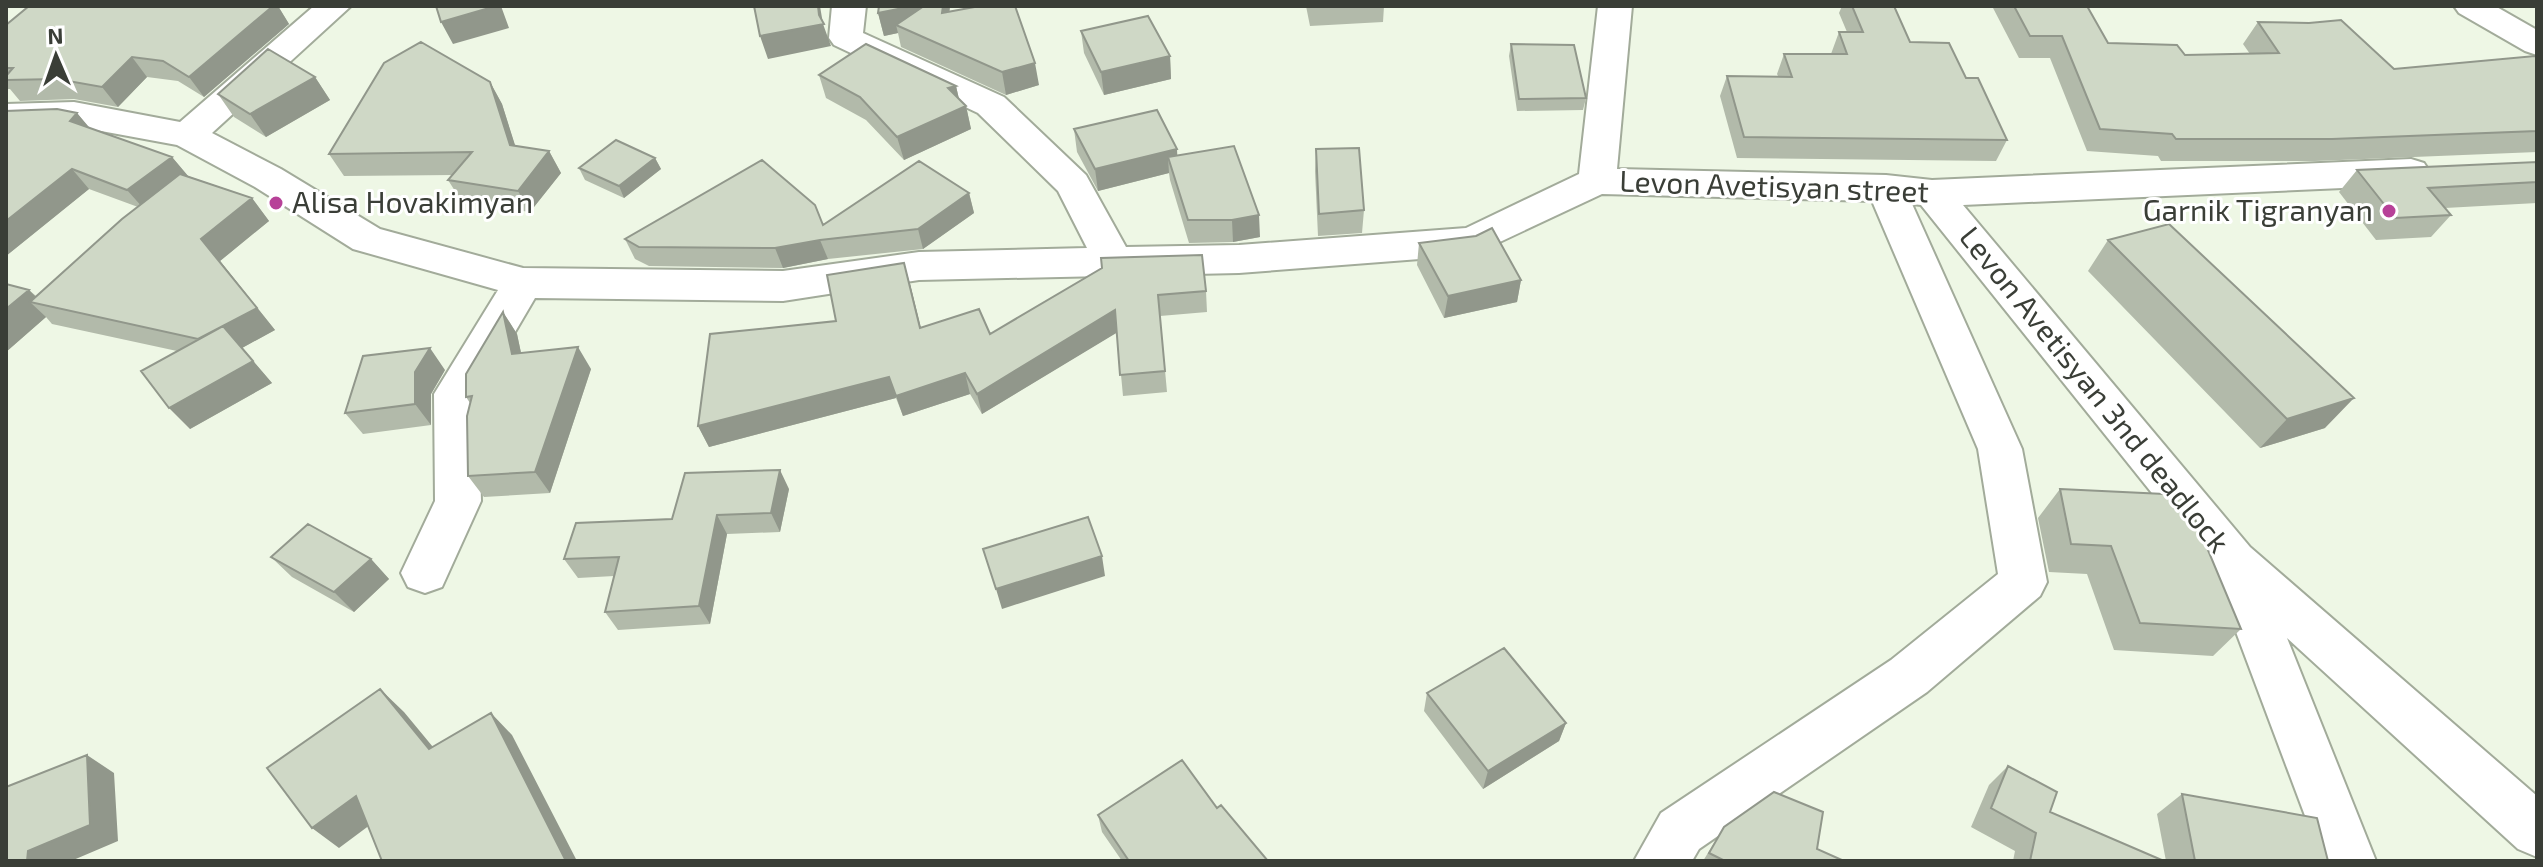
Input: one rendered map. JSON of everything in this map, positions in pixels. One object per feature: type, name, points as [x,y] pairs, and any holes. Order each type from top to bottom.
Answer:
[{"type":"street","points":[[187,135],[334,6]]},
{"type":"street","points":[[849,6],[846,38],[991,105],[1073,184],[1113,260]]},
{"type":"street","points":[[1597,181],[1615,6]]},
{"type":"street","points":[[2471,6],[2537,44]]},
{"type":"street","name":"Levon Avetisyan street","points":[[6,116],[74,114],[187,135],[268,178],[367,239],[523,283],[783,286],[919,266],[1239,259],[1472,241],[1597,181],[1886,188],[1932,193],[2442,171]]},
{"type":"street","points":[[1661,861],[1680,831],[1909,676],[2023,582],[2000,449],[1886,188]]},
{"type":"street","name":"Levon Avetisyan 3nd deadlock","points":[[1932,193],[2232,558],[2349,861]]},
{"type":"street","points":[[425,573],[458,501],[456,394],[523,283]]},
{"type":"street","points":[[2232,558],[2537,831]]},
{"type":"building","points":[[29,6],[273,6],[189,77],[163,61],[132,57],[102,87],[57,79],[6,80],[13,68],[6,68],[6,25]]},
{"type":"building","points":[[436,6],[496,6],[441,22]]},
{"type":"building","points":[[754,6],[818,6],[824,24],[760,36]]},
{"type":"building","points":[[879,6],[913,6],[878,13]]},
{"type":"building","points":[[924,6],[943,6],[942,13],[980,6],[1015,6],[1035,63],[1002,72],[896,25]]},
{"type":"building","points":[[1852,6],[1894,6],[1910,42],[1949,43],[1966,78],[1978,78],[2007,140],[1744,137],[1727,76],[1792,77],[1784,54],[1847,54],[1839,32],[1863,32]]},
{"type":"building","points":[[2014,6],[2087,6],[2108,43],[2177,45],[2185,55],[2279,53],[2258,22],[2341,20],[2394,69],[2535,56],[2537,131],[2332,139],[2176,139],[2172,134],[2100,129],[2062,36],[2030,36]]},
{"type":"building","points":[[1148,16],[1170,56],[1101,72],[1081,31]]},
{"type":"building","points":[[421,42],[490,82],[510,145],[549,151],[518,191],[448,180],[472,152],[329,154],[384,63]]},
{"type":"building","points":[[866,44],[956,86],[948,88],[966,106],[897,137],[860,97],[819,75]]},
{"type":"building","points":[[1511,44],[1574,45],[1586,98],[1519,99]]},
{"type":"building","points":[[268,49],[315,77],[250,114],[218,94]]},
{"type":"building","points":[[57,109],[77,113],[70,121],[172,157],[127,190],[72,169],[6,221],[6,111]]},
{"type":"building","points":[[1157,110],[1177,149],[1095,169],[1074,129]]},
{"type":"building","points":[[616,140],[655,158],[619,186],[579,168]]},
{"type":"building","points":[[1234,146],[1259,215],[1232,220],[1188,220],[1168,157]]},
{"type":"building","points":[[1359,148],[1364,210],[1319,214],[1316,149]]},
{"type":"building","points":[[762,160],[815,205],[823,225],[919,161],[969,193],[918,229],[775,248],[639,247],[625,239]]},
{"type":"building","points":[[2537,162],[2537,182],[2428,188],[2451,215],[2395,218],[2357,170]]},
{"type":"building","points":[[180,174],[252,198],[201,239],[257,308],[198,339],[30,302],[122,219]]},
{"type":"building","points":[[2169,224],[2354,398],[2287,419],[2108,240]]},
{"type":"building","points":[[1492,228],[1521,280],[1448,296],[1419,243],[1476,236]]},
{"type":"building","points":[[1202,255],[1206,291],[1158,295],[1165,371],[1120,375],[1115,310],[977,394],[965,373],[896,396],[889,377],[698,426],[710,334],[836,321],[827,275],[904,263],[920,328],[979,309],[990,334],[1102,268],[1101,258]]},
{"type":"building","points":[[6,284],[29,290],[6,309]]},
{"type":"building","points":[[503,312],[512,354],[578,347],[535,472],[468,476],[467,416],[472,396],[466,397],[466,374]]},
{"type":"building","points":[[223,326],[253,361],[169,408],[141,371]]},
{"type":"building","points":[[430,348],[415,372],[415,404],[345,413],[363,356]]},
{"type":"building","points":[[780,470],[771,513],[717,515],[699,606],[605,612],[619,557],[564,559],[576,523],[672,519],[685,473]]},
{"type":"building","points":[[2060,489],[2185,495],[2241,629],[2140,623],[2111,546],[2071,544]]},
{"type":"building","points":[[1088,517],[1102,556],[996,589],[983,549]]},
{"type":"building","points":[[308,524],[371,559],[334,592],[271,557]]},
{"type":"building","points":[[1504,648],[1566,723],[1488,771],[1427,693]]},
{"type":"building","points":[[380,689],[429,749],[491,713],[566,861],[382,861],[356,796],[312,828],[267,768]]},
{"type":"building","points":[[87,755],[90,825],[28,851],[27,861],[6,861],[6,787]]},
{"type":"building","points":[[1182,760],[1217,808],[1221,805],[1268,861],[1129,861],[1098,815]]},
{"type":"building","points":[[2008,766],[2057,792],[2050,812],[2164,861],[2030,861],[2036,833],[1991,808]]},
{"type":"building","points":[[1774,792],[1823,812],[1817,849],[1844,861],[1725,861],[1709,853],[1724,827]]},
{"type":"building","points":[[2182,794],[2317,818],[2328,861],[2195,861]]},
{"type":"place","name":"Alisa Hovakimyan","points":[[276,203]]},
{"type":"place","name":"Garnik Tigranyan","points":[[2389,211]]}]
